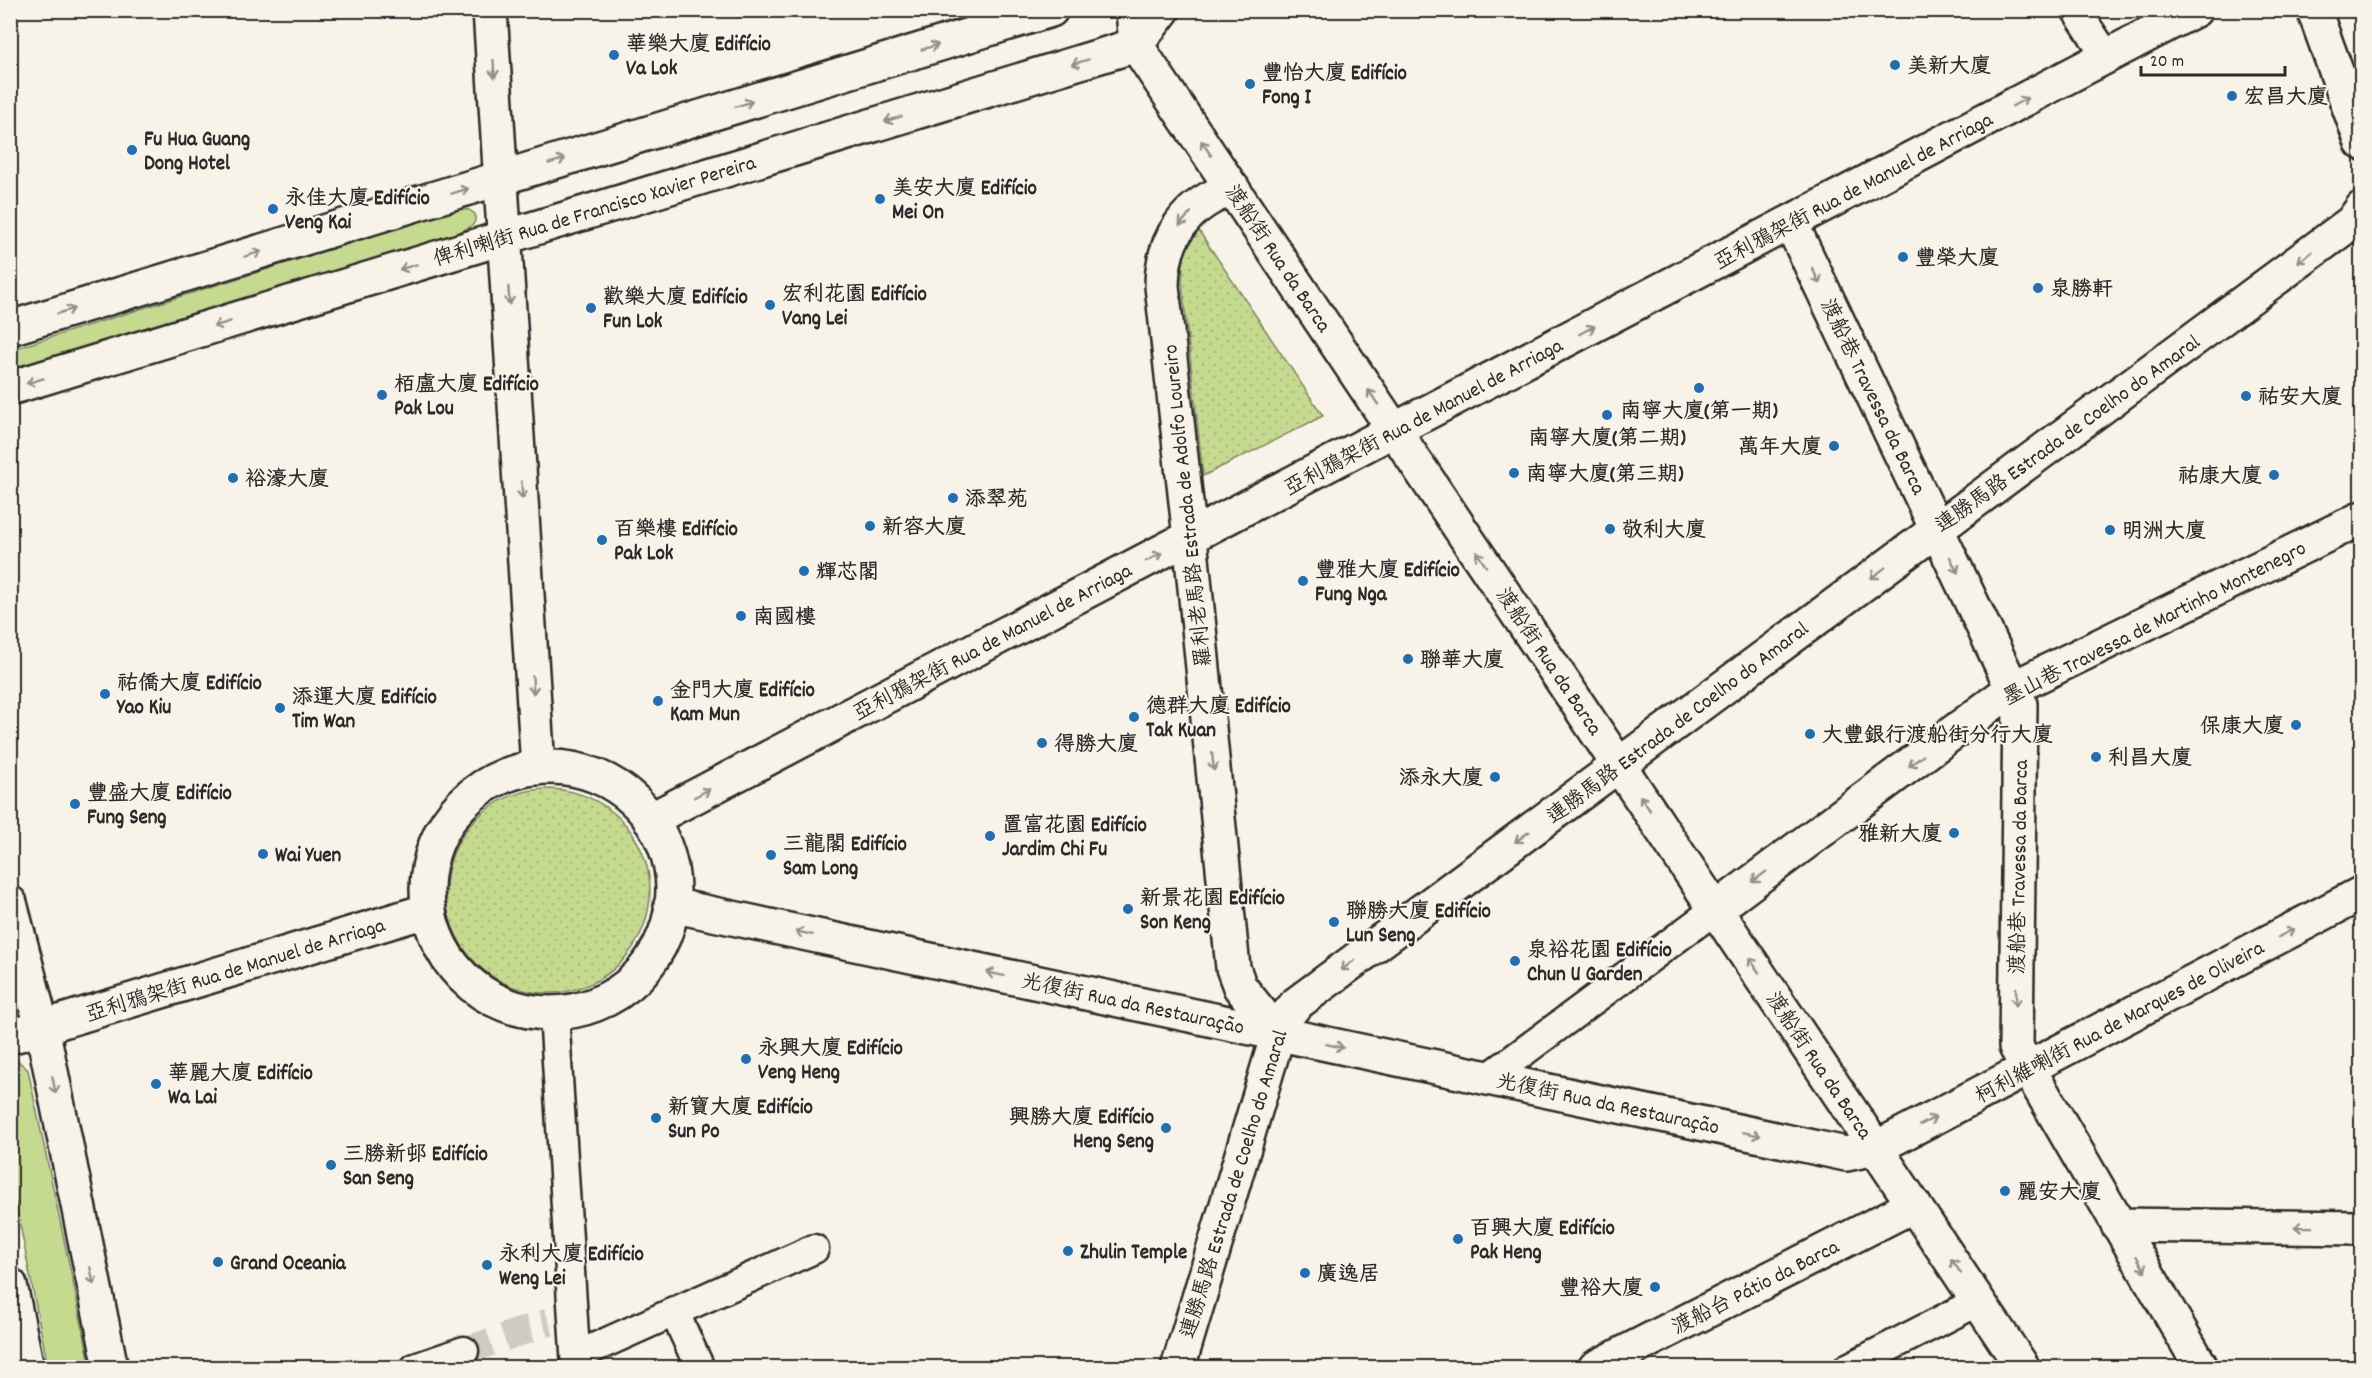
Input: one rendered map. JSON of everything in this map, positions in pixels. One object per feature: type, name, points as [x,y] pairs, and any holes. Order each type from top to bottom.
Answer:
[{"type":"street","points":[[490,10],[523,494],[538,768]]},
{"type":"street","points":[[10,328],[1051,10]]},
{"type":"street","points":[[1132,10],[1136,45]]},
{"type":"street","points":[[1136,45],[1163,10]]},
{"type":"street","points":[[2076,10],[2107,57]]},
{"type":"street","name":"亞利鴉架街 Rua de Manuel de Arriaga","points":[[650,820],[2194,10]]},
{"type":"street","points":[[2314,10],[2361,143]]},
{"type":"street","name":"渡船街 Rua da Barca","points":[[1136,45],[2023,1368]]},
{"type":"street","name":"俾利喇街 Rua de Francisco Xavier Pereira","points":[[10,388],[1136,45]]},
{"type":"street","name":"羅利老馬路 Estrada de Adolfo Loureiro","points":[[1233,189],[1204,201],[1181,222],[1172,235],[1164,255],[1162,286],[1233,968],[1240,987],[1278,1034]]},
{"type":"street","name":"連勝馬路 Estrada de Coelho do Amaral","points":[[1183,1366],[1278,1034],[1284,1019],[1296,1004],[2352,222],[2361,208]]},
{"type":"street","name":"渡船巷 Travessa da Barca","points":[[1791,223],[2020,704],[2016,1047],[2199,1367]]},
{"type":"street","name":"墨山巷 Travessa de Martinho Montenegro","points":[[1488,1078],[2013,688],[2361,518]]},
{"type":"street","points":[[538,768],[566,768],[605,781],[622,791],[638,805],[661,838],[672,877],[671,905],[664,936],[643,971],[629,985],[594,1005],[554,1013],[514,1008],[478,989],[449,960],[435,933],[429,910],[427,884],[435,844],[444,826],[457,810],[488,783],[506,775],[538,768]]},
{"type":"street","name":"柯利維喇街 Rua de Marques de Oliveira","points":[[1876,1148],[2361,893]]},
{"type":"street","points":[[10,903],[42,1027],[111,1368]]},
{"type":"street","name":"光復街 Rua da Restauração","points":[[671,905],[1846,1154],[1876,1148]]},
{"type":"street","name":"亞利鴉架街 Rua de Manuel de Arriaga","points":[[10,1037],[429,910]]},
{"type":"street","points":[[1208,1018],[1221,1005],[1231,988],[1233,968]]},
{"type":"street","points":[[554,1013],[561,1318],[576,1362],[674,1311],[814,1249]]},
{"type":"street","name":"渡船台 Pátio da Barca","points":[[1595,1368],[1914,1205]]},
{"type":"street","points":[[2118,1224],[2361,1228]]},
{"type":"street","points":[[10,1285],[27,1368]]},
{"type":"street","points":[[1848,1368],[1979,1301]]},
{"type":"street","points":[[674,1311],[700,1368]]},
{"type":"street","points":[[415,1368],[464,1351]]},
{"type":"green space","points":[[459,209],[469,210],[475,214],[475,221],[472,226],[458,233],[11,377],[10,350]]},
{"type":"green space","points":[[1197,228],[1323,416],[1203,476],[1182,283],[1184,247]]},
{"type":"green space","points":[[538,789],[558,789],[587,796],[613,812],[627,826],[643,852],[649,871],[649,911],[643,930],[627,956],[613,970],[578,989],[558,993],[538,993],[509,986],[483,970],[469,956],[450,921],[446,901],[446,881],[453,852],[469,826],[483,812],[518,793]]},
{"type":"green space","points":[[10,1058],[15,1058],[28,1070],[91,1367],[48,1367],[11,1179]]},
{"type":"tunnel","points":[[464,1351],[549,1322]]},
{"type":"place","name":"華樂大廈 Edifício Va Lok","points":[[614,55]]},
{"type":"place","name":"美新大廈","points":[[1895,65]]},
{"type":"place","name":"豐怡大廈 Edifício Fong I","points":[[1250,84]]},
{"type":"place","name":"宏昌大廈","points":[[2232,96]]},
{"type":"place","name":"Fu Hua Guang Dong Hotel","points":[[132,150]]},
{"type":"place","name":"美安大廈 Edifício Mei On","points":[[880,199]]},
{"type":"place","name":"永佳大廈 Edifício Veng Kai","points":[[273,209]]},
{"type":"place","name":"豐榮大廈","points":[[1903,257]]},
{"type":"place","name":"泉勝軒","points":[[2038,288]]},
{"type":"place","name":"宏利花園 Edifício Vang Lei","points":[[770,305]]},
{"type":"place","name":"歡樂大廈 Edifício Fun Lok","points":[[591,308]]},
{"type":"place","name":"南寧大廈(第一期)","points":[[1699,388]]},
{"type":"place","name":"栢盧大廈 Edifício Pak Lou","points":[[382,395]]},
{"type":"place","name":"祐安大廈","points":[[2246,396]]},
{"type":"place","name":"南寧大廈(第二期)","points":[[1607,415]]},
{"type":"place","name":"萬年大廈","points":[[1834,446]]},
{"type":"place","name":"南寧大廈(第三期)","points":[[1514,473]]},
{"type":"place","name":"祐康大廈","points":[[2274,475]]},
{"type":"place","name":"裕濠大廈","points":[[233,478]]},
{"type":"place","name":"添翠苑","points":[[953,498]]},
{"type":"place","name":"新容大廈","points":[[870,526]]},
{"type":"place","name":"敬利大廈","points":[[1610,529]]},
{"type":"place","name":"明洲大廈","points":[[2110,530]]},
{"type":"place","name":"百樂樓 Edifício Pak Lok","points":[[602,540]]},
{"type":"place","name":"輝芯閣","points":[[804,571]]},
{"type":"place","name":"豐雅大廈 Edifício Fung Nga","points":[[1303,581]]},
{"type":"place","name":"南國樓","points":[[741,616]]},
{"type":"place","name":"聯華大廈","points":[[1408,659]]},
{"type":"place","name":"祐僑大廈 Edifício Yao Kiu","points":[[105,694]]},
{"type":"place","name":"金門大廈 Edifício Kam Mun","points":[[658,701]]},
{"type":"place","name":"添運大廈 Edifício Tim Wan","points":[[280,708]]},
{"type":"place","name":"德群大廈 Edifício Tak Kuan","points":[[1134,717]]},
{"type":"place","name":"保康大廈","points":[[2296,725]]},
{"type":"place","name":"大豐銀行渡船街分行大廈","points":[[1810,734]]},
{"type":"place","name":"得勝大廈","points":[[1042,743]]},
{"type":"place","name":"利昌大廈","points":[[2096,757]]},
{"type":"place","name":"添永大廈","points":[[1495,777]]},
{"type":"place","name":"豐盛大廈 Edifício Fung Seng","points":[[75,804]]},
{"type":"place","name":"雅新大廈","points":[[1954,833]]},
{"type":"place","name":"置富花園 Edifício Jardim Chi Fu","points":[[990,836]]},
{"type":"place","name":"Wai Yuen","points":[[263,854]]},
{"type":"place","name":"三龍閣 Edifício Sam Long","points":[[771,855]]},
{"type":"place","name":"新景花園 Edifício Son Keng","points":[[1128,909]]},
{"type":"place","name":"聯勝大廈 Edifício Lun Seng","points":[[1334,922]]},
{"type":"place","name":"泉裕花園 Edifício Chun U Garden","points":[[1515,961]]},
{"type":"place","name":"永興大廈 Edifício Veng Heng","points":[[746,1059]]},
{"type":"place","name":"華麗大廈 Edifício Wa Lai","points":[[156,1084]]},
{"type":"place","name":"新寶大廈 Edifício Sun Po","points":[[656,1118]]},
{"type":"place","name":"興勝大廈 Edifício Heng Seng","points":[[1166,1128]]},
{"type":"place","name":"三勝新邨 Edifício San Seng","points":[[331,1165]]},
{"type":"place","name":"麗安大廈","points":[[2005,1191]]},
{"type":"place","name":"百興大廈 Edifício Pak Heng","points":[[1458,1239]]},
{"type":"place","name":"Zhulin Temple","points":[[1068,1251]]},
{"type":"place","name":"Grand Oceania","points":[[218,1262]]},
{"type":"place","name":"永利大廈 Edifício Weng Lei","points":[[487,1265]]},
{"type":"place","name":"廣逸居","points":[[1305,1273]]},
{"type":"place","name":"豐裕大廈","points":[[1655,1287]]}]
